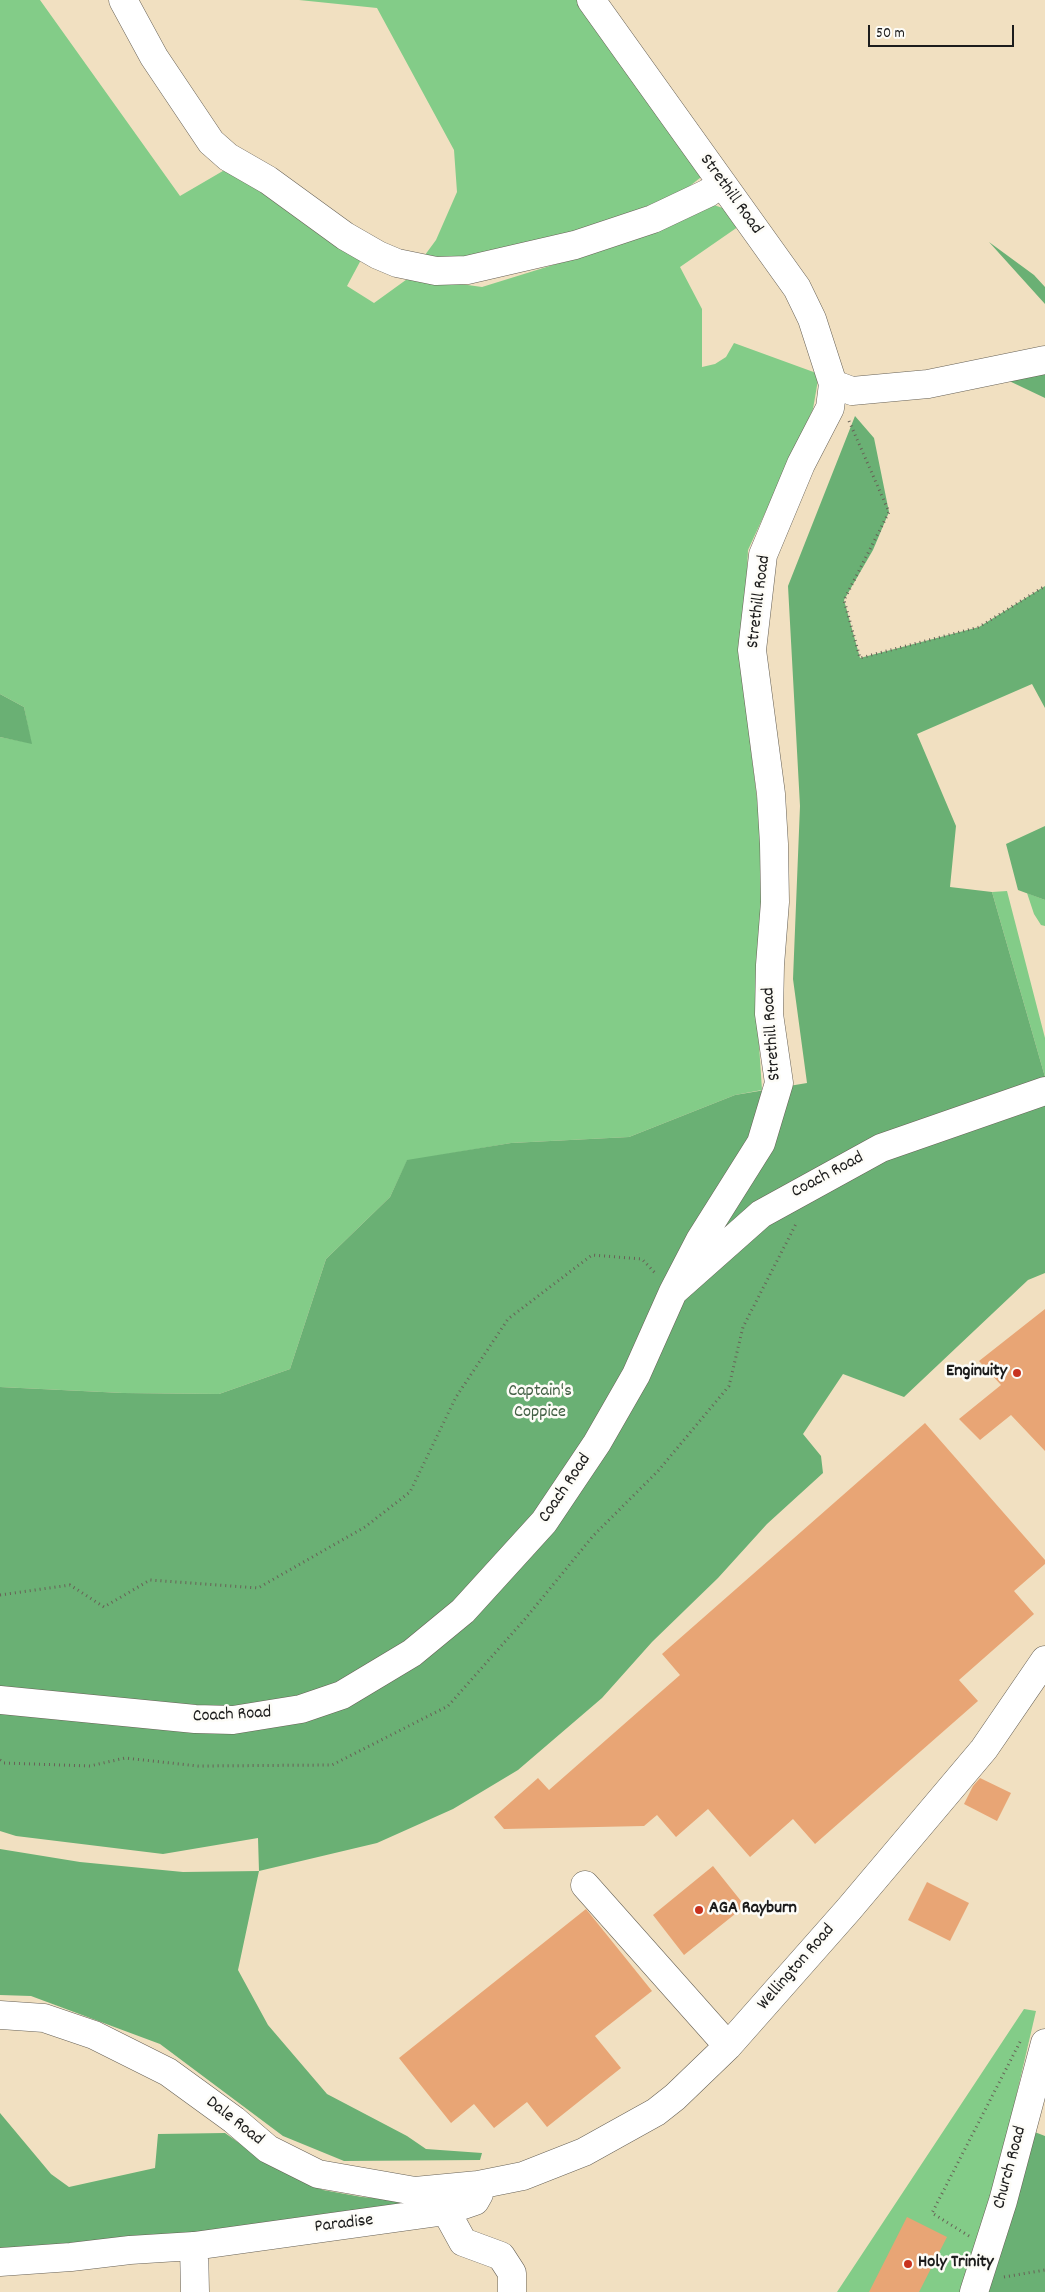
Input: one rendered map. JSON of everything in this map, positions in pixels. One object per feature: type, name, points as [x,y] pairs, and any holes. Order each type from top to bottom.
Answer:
[{"type":"street","points":[[123,0],[154,57],[211,142],[228,157],[268,180],[345,236],[378,255],[397,263],[436,271],[467,270],[575,245],[653,219],[708,193],[722,183]]},
{"type":"street","name":"Strethill Road","points":[[591,0],[797,288],[812,319],[832,384],[830,408],[801,464],[763,555],[752,650],[771,794],[775,902],[770,965],[769,1014],[779,1083],[760,1143],[700,1240],[673,1292]]},
{"type":"street","points":[[832,384],[852,391],[928,384],[1045,360]]},
{"type":"street","name":"Coach Road","points":[[0,1700],[195,1719],[241,1719],[301,1709],[342,1694],[412,1653],[463,1611],[544,1522],[597,1443],[636,1375],[673,1292],[760,1214],[880,1148],[1045,1091]]},
{"type":"street","name":"Wellington Road","points":[[478,2185],[523,2176],[555,2164],[629,2128],[675,2098],[728,2046],[849,1909],[984,1749],[1045,1660]]},
{"type":"street","points":[[585,1885],[728,2046]]},
{"type":"street","name":"Dale Road","points":[[0,2015],[44,2018],[94,2035],[168,2072],[234,2120],[268,2149],[318,2174],[415,2191],[478,2185]]},
{"type":"street","name":"Church Road","points":[[976,2287],[1003,2201],[1035,2039]]},
{"type":"street","name":"Paradise","points":[[0,2262],[71,2258],[130,2250],[194,2246],[446,2211],[475,2201],[479,2194],[478,2185]]},
{"type":"street","points":[[446,2211],[463,2242],[501,2256],[512,2274],[512,2292]]},
{"type":"street","points":[[194,2246],[195,2292]]},
{"type":"path","points":[[832,384],[889,512],[844,600],[860,658],[979,626],[1045,586]]},
{"type":"path","points":[[0,1595],[70,1585],[104,1607],[150,1580],[258,1588],[365,1527],[410,1492],[456,1397],[508,1320],[592,1255],[642,1258],[673,1292]]},
{"type":"path","points":[[974,2239],[932,2213],[1018,2042],[1035,2039]]},
{"type":"path","points":[[976,2287],[1045,2270]]},
{"type":"green space","points":[[0,0],[40,0],[180,196],[228,168],[362,258],[347,286],[374,303],[410,277],[482,287],[611,247],[714,205],[731,211],[745,222],[680,267],[702,309],[702,367],[715,364],[726,357],[734,343],[819,374],[813,409],[748,550],[742,675],[765,865],[757,1014],[762,1090],[735,1095],[629,1137],[511,1143],[407,1161],[390,1197],[326,1259],[290,1369],[219,1394],[123,1393],[0,1387],[0,737],[31,743],[24,707],[0,694]]},
{"type":"green space","points":[[299,0],[580,0],[705,174],[681,193],[580,232],[492,255],[422,259],[436,240],[457,192],[454,150],[377,8]]},
{"type":"green space","points":[[989,242],[1034,275],[1045,287],[1045,304]]},
{"type":"green space","points":[[1045,369],[1045,398],[1005,379]]},
{"type":"green space","name":"Captain's Coppice","points":[[855,416],[874,438],[889,512],[873,550],[844,600],[860,658],[979,627],[1045,586],[1045,708],[1032,684],[917,734],[956,826],[950,887],[992,892],[1045,1077],[1045,1273],[1028,1280],[904,1397],[843,1374],[803,1434],[821,1456],[823,1473],[767,1524],[718,1578],[652,1642],[602,1698],[518,1770],[453,1809],[377,1843],[259,1871],[258,1838],[163,1854],[16,1836],[0,1831],[0,1387],[123,1393],[219,1394],[290,1369],[326,1259],[390,1197],[407,1160],[511,1143],[629,1137],[735,1095],[807,1083],[793,979],[800,806],[788,586]]},
{"type":"green space","points":[[0,694],[24,707],[32,744],[0,737]]},
{"type":"green space","points":[[1045,826],[1045,900],[1018,890],[1006,844]]},
{"type":"green space","points":[[1007,891],[1045,1038],[1045,1077],[992,892]]},
{"type":"green space","points":[[1027,893],[1045,900],[1045,926],[1041,925],[1034,914]]},
{"type":"green space","points":[[0,1849],[80,1862],[183,1872],[259,1871],[238,1970],[268,2025],[327,2094],[407,2136],[426,2149],[482,2153],[480,2160],[344,2161],[283,2136],[160,2044],[31,1996],[0,1995]]},
{"type":"green space","points":[[1024,2009],[1036,2011],[999,2170],[973,2259],[960,2292],[837,2292]]},
{"type":"green space","points":[[0,2113],[51,2174],[69,2187],[155,2168],[158,2134],[225,2133],[259,2157],[323,2190],[362,2197],[422,2202],[295,2224],[92,2243],[0,2248]]},
{"type":"green space","points":[[1032,2131],[1045,2136],[1045,2292],[984,2292]]},
{"type":"building","name":"Enginuity","points":[[1045,1309],[1045,1451],[1011,1415],[980,1440],[959,1419],[1001,1385],[979,1361]]},
{"type":"building","points":[[925,1423],[1045,1560],[1045,1564],[1014,1591],[1034,1614],[959,1680],[978,1701],[815,1844],[793,1819],[750,1857],[708,1809],[676,1837],[657,1815],[644,1826],[504,1829],[494,1817],[538,1778],[549,1790],[680,1675],[662,1654]]},
{"type":"building","points":[[980,1778],[1011,1793],[997,1821],[964,1804],[973,1786]]},
{"type":"building","name":"AGA Rayburn","points":[[713,1866],[745,1906],[684,1955],[653,1915]]},
{"type":"building","points":[[927,1882],[969,1903],[950,1941],[908,1920]]},
{"type":"building","points":[[586,1909],[652,1991],[595,2036],[621,2068],[547,2127],[527,2102],[494,2128],[474,2104],[451,2123],[399,2058]]},
{"type":"building","name":"Holy Trinity","points":[[907,2217],[947,2237],[919,2292],[869,2292]]},
{"type":"place","name":"Enginuity","points":[[1017,1373]]},
{"type":"place","name":"AGA Rayburn","points":[[699,1910]]},
{"type":"place","name":"Holy Trinity","points":[[908,2264]]}]
